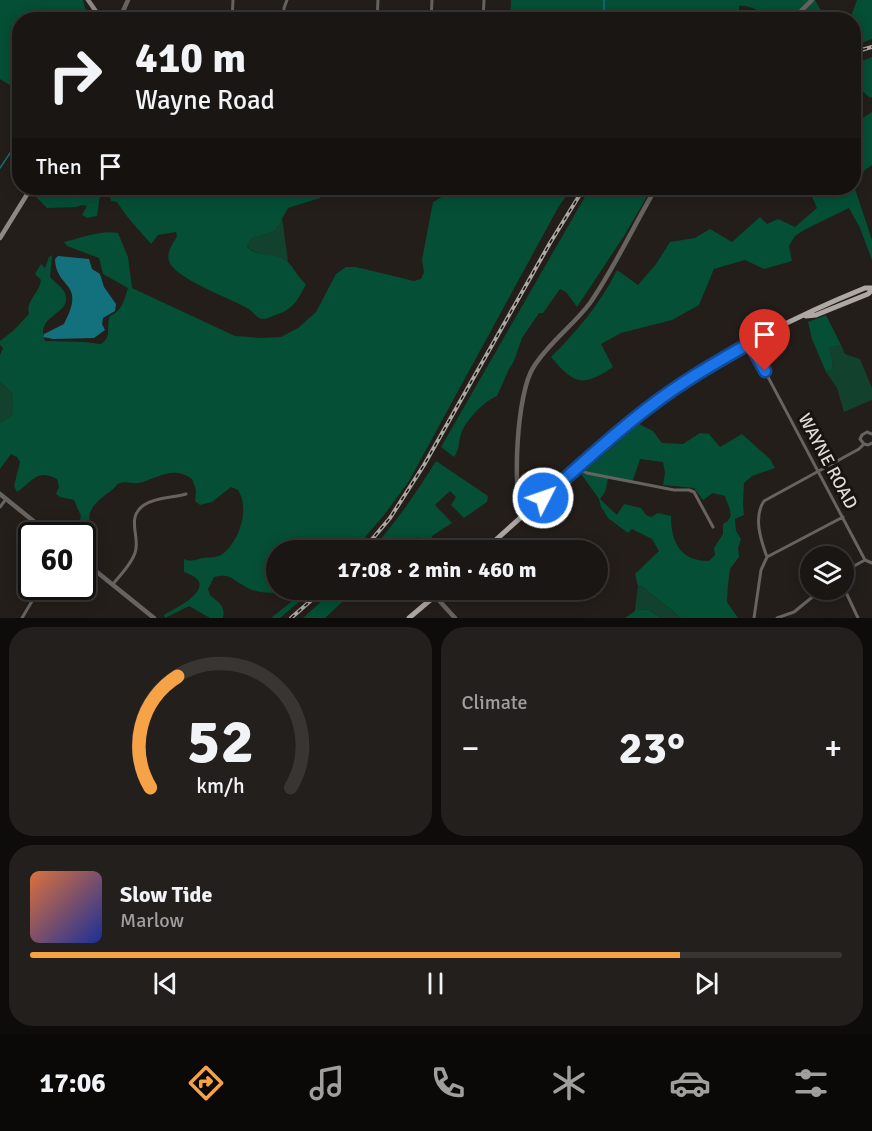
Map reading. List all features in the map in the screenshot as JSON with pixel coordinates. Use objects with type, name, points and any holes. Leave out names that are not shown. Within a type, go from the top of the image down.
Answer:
[{"type":"main road","points":[[0,238],[27,195]]},
{"type":"main road","points":[[496,540],[653,404],[703,370],[750,343],[805,316],[816,315],[868,294],[872,289]]},
{"type":"main road","points":[[409,618],[430,600]]},
{"type":"street","points":[[800,12],[812,0]]},
{"type":"street","points":[[522,516],[518,504],[517,469],[522,396],[526,382],[537,361],[579,317],[590,302],[652,195]]},
{"type":"street","name":"WAYNE ROAD","points":[[750,343],[865,560]]},
{"type":"street","points":[[872,434],[867,432],[860,439],[864,444],[872,443]]},
{"type":"street","points":[[767,557],[759,526],[761,506],[769,498],[860,449],[864,444]]},
{"type":"street","points":[[577,468],[586,473],[694,492],[713,527]]},
{"type":"street","points":[[0,494],[35,522]]},
{"type":"street","points":[[113,584],[131,562],[136,551],[134,521],[142,506],[186,494]]},
{"type":"street","points":[[0,507],[6,499]]},
{"type":"street","points":[[754,618],[761,570],[767,557],[843,517]]},
{"type":"street","points":[[854,566],[865,560],[872,563]]},
{"type":"street","points":[[96,571],[154,618]]},
{"type":"street","points":[[22,618],[32,600]]},
{"type":"street","points":[[438,600],[454,618]]},
{"type":"street","points":[[777,618],[794,612],[809,600]]},
{"type":"street","points":[[850,600],[858,618]]},
{"type":"green space","points":[[0,0],[83,0],[86,12],[12,12],[12,87],[0,79]]},
{"type":"green space","points":[[511,0],[815,0],[822,12],[760,12],[746,6],[739,6],[739,12],[510,12]]},
{"type":"green space","points":[[857,0],[872,0],[872,39],[861,43],[861,12],[853,12]]},
{"type":"green space","points":[[872,57],[872,97],[870,98],[861,90],[861,61]]},
{"type":"green space","points":[[872,112],[872,165],[861,176],[861,119]]},
{"type":"green space","points":[[37,195],[100,195],[97,216],[87,218],[82,215],[87,206],[47,208]]},
{"type":"green space","points":[[110,195],[320,195],[320,198],[288,208],[275,231],[251,239],[247,247],[256,252],[286,260],[306,284],[291,307],[270,317],[260,318],[247,308],[192,281],[173,268],[168,254],[177,236],[176,232],[158,235],[151,244],[117,202],[111,201]]},
{"type":"green space","points":[[445,195],[567,195],[409,481],[384,515],[363,540],[266,540],[266,592],[251,589],[228,577],[214,577],[208,589],[210,595],[222,607],[223,618],[210,618],[189,606],[165,618],[164,615],[187,601],[199,589],[199,583],[195,577],[184,572],[184,559],[219,556],[233,542],[243,515],[238,490],[231,487],[212,502],[200,505],[195,501],[196,490],[192,479],[178,473],[166,474],[139,483],[120,483],[95,504],[90,514],[90,522],[79,522],[81,516],[74,500],[56,494],[59,487],[57,479],[40,476],[17,492],[14,486],[20,462],[17,457],[11,454],[0,469],[0,423],[13,414],[13,394],[0,382],[0,355],[3,348],[0,341],[29,314],[29,305],[40,285],[41,280],[35,274],[41,264],[45,268],[52,255],[50,277],[64,291],[66,299],[65,305],[45,325],[43,332],[45,341],[101,344],[108,335],[110,316],[120,308],[128,288],[103,274],[99,258],[67,246],[64,242],[98,233],[118,233],[128,257],[132,288],[235,336],[261,338],[281,337],[298,328],[316,312],[336,274],[346,267],[356,267],[414,281],[421,279],[424,272],[422,260],[433,202]]},
{"type":"green space","points":[[586,195],[648,195],[577,307],[566,292],[560,289],[543,313],[539,313],[522,338],[497,396],[481,407],[463,429],[454,457],[441,447]]},
{"type":"green space","points":[[811,195],[857,195],[872,240],[872,260],[860,228],[849,208],[795,236],[789,246],[792,261],[764,269],[745,260],[714,269],[699,305],[672,320],[621,333],[601,344],[613,367],[602,374],[586,380],[573,378],[551,357],[588,316],[617,270],[638,285],[656,264],[670,242],[695,238],[710,229],[732,242],[760,217],[767,224],[778,219],[795,227],[817,208]]},
{"type":"green space","points":[[282,217],[288,261],[247,247],[251,239],[275,231]]},
{"type":"green space","points":[[826,315],[841,345],[828,348],[833,369],[826,372],[812,339],[808,322]]},
{"type":"green space","points":[[841,345],[845,354],[860,359],[872,388],[872,400],[844,412],[837,388],[826,372],[833,369],[832,358],[827,348]]},
{"type":"green space","points":[[0,382],[13,394],[13,414],[0,423]]},
{"type":"green space","points":[[639,424],[653,431],[662,443],[683,444],[700,433],[709,434],[720,447],[742,434],[770,459],[775,468],[752,476],[744,483],[744,515],[735,519],[736,531],[741,539],[738,548],[739,557],[730,569],[727,602],[738,618],[681,618],[643,587],[638,586],[635,574],[659,551],[652,539],[632,529],[628,533],[608,518],[599,499],[581,474]],"holes":[[[640,459],[663,462],[665,473],[663,485],[694,488],[703,500],[713,493],[725,496],[731,515],[723,524],[723,534],[714,548],[715,555],[709,561],[691,558],[684,554],[675,542],[671,516],[658,513],[651,517],[646,515],[641,508],[624,504],[617,515],[600,499],[605,492],[608,479],[632,483]]]},
{"type":"green space","points":[[436,461],[488,496],[487,502],[464,518],[451,505],[456,497],[450,491],[435,505],[452,523],[432,536],[431,540],[421,540],[418,537],[414,540],[380,540]]},
{"type":"green space","points":[[638,586],[643,587],[681,618],[661,618],[649,610],[635,609]]},
{"type":"green space","points":[[294,600],[301,600],[280,618],[271,618]]},
{"type":"green space","points":[[323,600],[344,600],[325,618],[303,618]]},
{"type":"green space","points":[[635,609],[649,610],[661,618],[625,618]]},
{"type":"water","points":[[58,256],[89,259],[92,269],[100,274],[104,287],[116,304],[115,311],[103,318],[102,324],[105,330],[94,338],[53,339],[43,337],[44,334],[64,324],[72,300],[72,293],[57,269],[55,259]]},
{"type":"waterway","points":[[604,0],[604,12]]},
{"type":"waterway","points":[[0,168],[12,150]]},
{"type":"railway","points":[[861,50],[872,47]]},
{"type":"railway","points":[[371,540],[390,518],[424,465],[580,195]]},
{"type":"railway","points":[[291,618],[312,600]]},
{"type":"route","points":[[543,498],[653,404],[703,370],[750,343],[765,371]]}]
